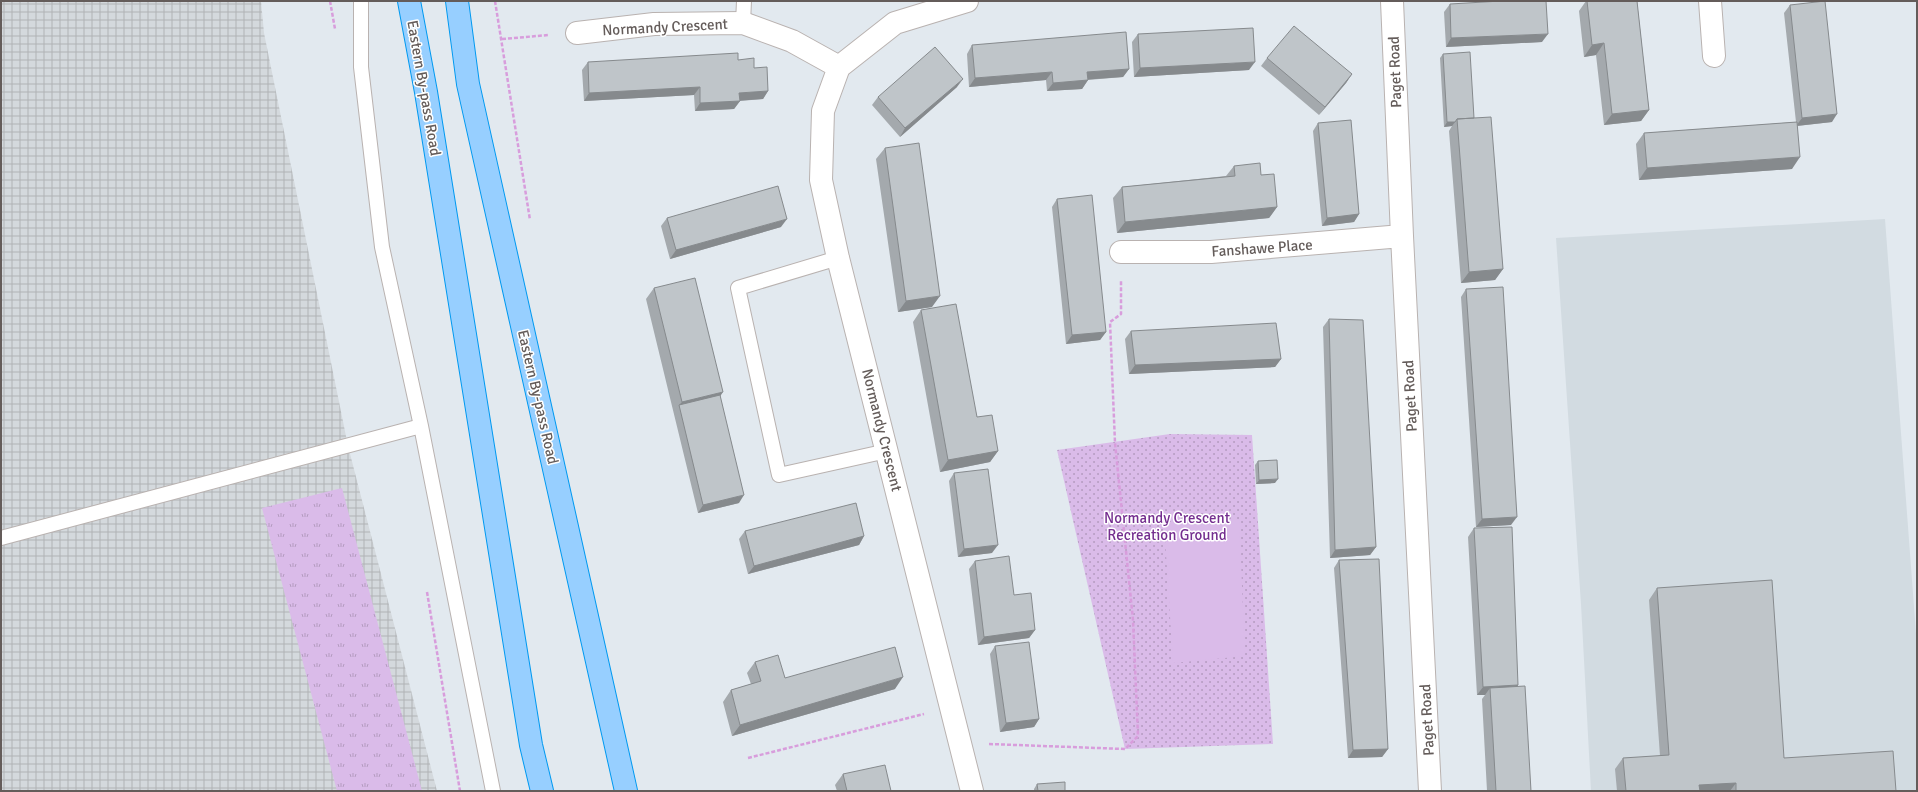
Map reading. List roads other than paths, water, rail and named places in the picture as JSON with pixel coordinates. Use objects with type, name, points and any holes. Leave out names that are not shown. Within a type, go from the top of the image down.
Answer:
[{"type":"highway","name":"Eastern By-pass Road","points":[[409,1],[426,92],[531,745],[542,791]]},
{"type":"highway","name":"Eastern By-pass Road","points":[[457,1],[468,84],[626,791]]},
{"type":"street","points":[[839,68],[895,23],[967,1]]},
{"type":"street","name":"Paget Road","points":[[1392,1],[1402,236],[1430,791]]},
{"type":"street","points":[[1710,1],[1714,56]]},
{"type":"street","name":"Normandy Crescent","points":[[577,33],[654,24],[743,23],[792,41],[839,68],[823,111],[821,180],[838,258],[972,791]]},
{"type":"street","name":"Fanshawe Place","points":[[1121,252],[1211,252],[1402,236]]},
{"type":"lane","points":[[361,1],[361,68],[382,248],[421,426],[493,791]]},
{"type":"lane","points":[[743,23],[744,1]]},
{"type":"lane","points":[[838,258],[738,288],[779,475],[887,450]]},
{"type":"lane","points":[[1,538],[421,426]]},
{"type":"park label","name":"Normandy Crescent Recreation Ground","points":[[1167,526]]}]
